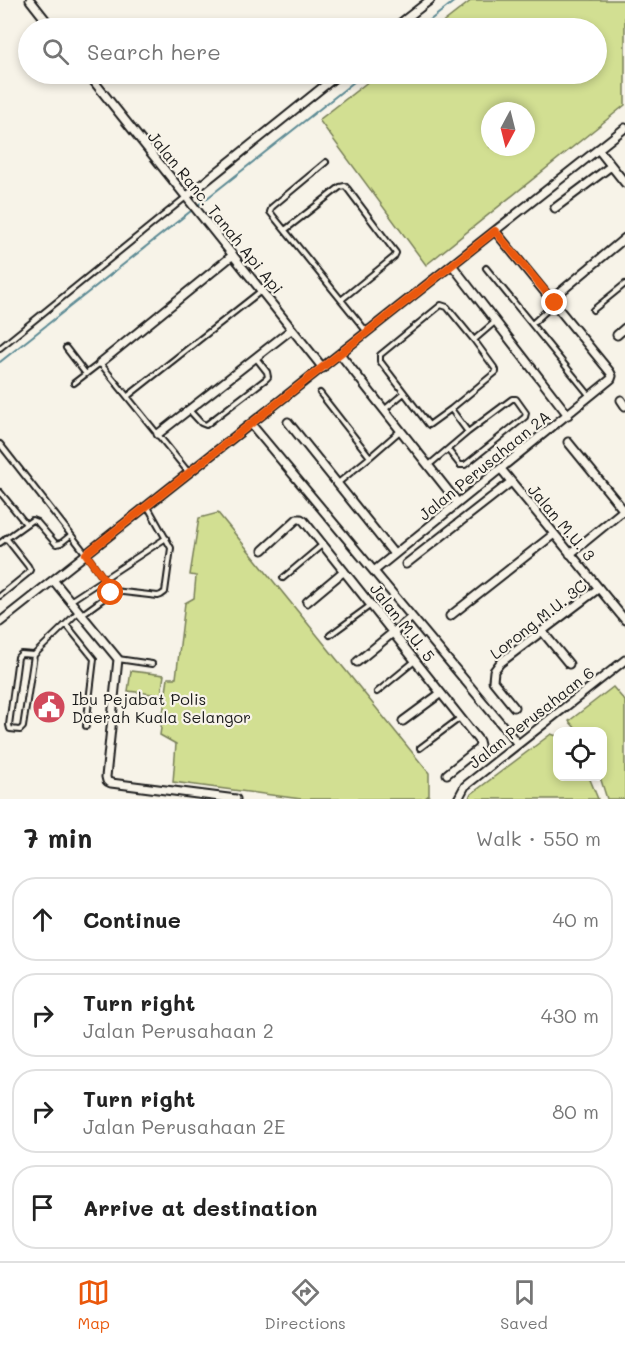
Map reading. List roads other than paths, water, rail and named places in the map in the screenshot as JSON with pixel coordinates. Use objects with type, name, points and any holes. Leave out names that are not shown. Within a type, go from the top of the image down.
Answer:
[{"type":"street","points":[[30,0],[44,18]]},
{"type":"street","points":[[407,18],[430,0]]},
{"type":"street","name":"Jalan Ranc. Tanah Api Api","points":[[96,84],[323,368]]},
{"type":"street","points":[[189,200],[327,84]]},
{"type":"street","points":[[0,622],[625,128]]},
{"type":"street","points":[[598,149],[625,183]]},
{"type":"street","points":[[555,208],[611,166]]},
{"type":"street","points":[[495,231],[553,301],[625,238]]},
{"type":"street","points":[[100,363],[233,255]]},
{"type":"street","points":[[452,265],[568,415]]},
{"type":"street","name":"Jalan Perusahaan 2A","points":[[374,571],[611,379],[610,372],[553,301]]},
{"type":"street","points":[[616,335],[625,328]]},
{"type":"street","points":[[158,434],[292,329]]},
{"type":"street","points":[[340,354],[458,503]]},
{"type":"street","points":[[288,422],[394,554]]},
{"type":"street","points":[[251,424],[518,744]]},
{"type":"street","points":[[568,442],[625,511],[570,554]]},
{"type":"street","name":"Jalan M.U. 3","points":[[501,469],[625,620]]},
{"type":"street","points":[[406,564],[511,482]]},
{"type":"street","name":"Jalan M.U. 5","points":[[263,550],[297,519],[304,521],[479,741],[478,749],[447,774]]},
{"type":"street","points":[[450,616],[554,534]]},
{"type":"street","points":[[307,602],[344,571]]},
{"type":"street","points":[[53,580],[118,659],[107,781],[236,799]]},
{"type":"street","name":"Lorong M.U. 3C","points":[[514,707],[493,681],[494,671],[500,663],[598,588]]},
{"type":"street","points":[[357,662],[412,617]]},
{"type":"street","points":[[542,631],[569,664]]},
{"type":"street","name":"Jalan Perusahaan 6","points":[[458,799],[465,786],[625,660]]},
{"type":"street","points":[[403,722],[441,693]]},
{"type":"lane","points":[[326,162],[270,209],[271,214],[367,333]]},
{"type":"lane","points":[[285,231],[340,187],[347,188],[396,253],[341,300]]},
{"type":"lane","points":[[0,348],[189,200]]},
{"type":"lane","points":[[486,268],[590,397]]},
{"type":"lane","points":[[593,310],[625,284]]},
{"type":"lane","points":[[127,396],[261,290]]},
{"type":"lane","points":[[532,324],[553,301]]},
{"type":"lane","points":[[441,306],[447,307],[474,340],[496,372],[431,424],[428,424],[380,361],[380,355],[441,306]]},
{"type":"lane","points":[[474,340],[496,321]]},
{"type":"lane","points":[[66,348],[86,374]]},
{"type":"lane","points":[[189,410],[201,423],[206,424],[266,379],[267,372],[256,358]]},
{"type":"lane","points":[[74,383],[100,363],[189,473]]},
{"type":"lane","points":[[320,393],[370,457]]},
{"type":"lane","points":[[384,410],[404,393]]},
{"type":"lane","points":[[429,466],[468,432],[512,399],[516,399],[526,413],[525,417],[465,465],[460,465],[448,450]]},
{"type":"lane","points":[[451,409],[468,432]]},
{"type":"lane","points":[[338,484],[401,430]]},
{"type":"lane","points":[[0,444],[72,535],[113,592]]},
{"type":"lane","points":[[0,492],[26,524]]},
{"type":"lane","points":[[34,655],[21,654],[18,657],[9,724],[13,730],[20,730],[23,727],[34,655],[66,624],[113,592],[158,596],[166,589],[171,550],[147,506]]},
{"type":"lane","points":[[0,543],[30,521],[35,520],[56,544],[72,535]]},
{"type":"lane","points":[[0,596],[30,570],[6,538]]},
{"type":"lane","points":[[70,601],[166,538]]},
{"type":"lane","points":[[283,578],[322,544]]},
{"type":"lane","points":[[330,635],[372,605]]},
{"type":"lane","points":[[66,624],[94,659],[86,726]]},
{"type":"lane","points":[[118,659],[152,664]]},
{"type":"lane","points":[[377,692],[416,660]]},
{"type":"lane","points":[[420,748],[460,718]]},
{"type":"waterway","points":[[433,18],[456,0]]},
{"type":"waterway","points":[[0,362],[351,84]]},
{"type":"place","name":"Ibu Pejabat Polis Daerah Kuala Selangor","points":[[49,707]]}]
